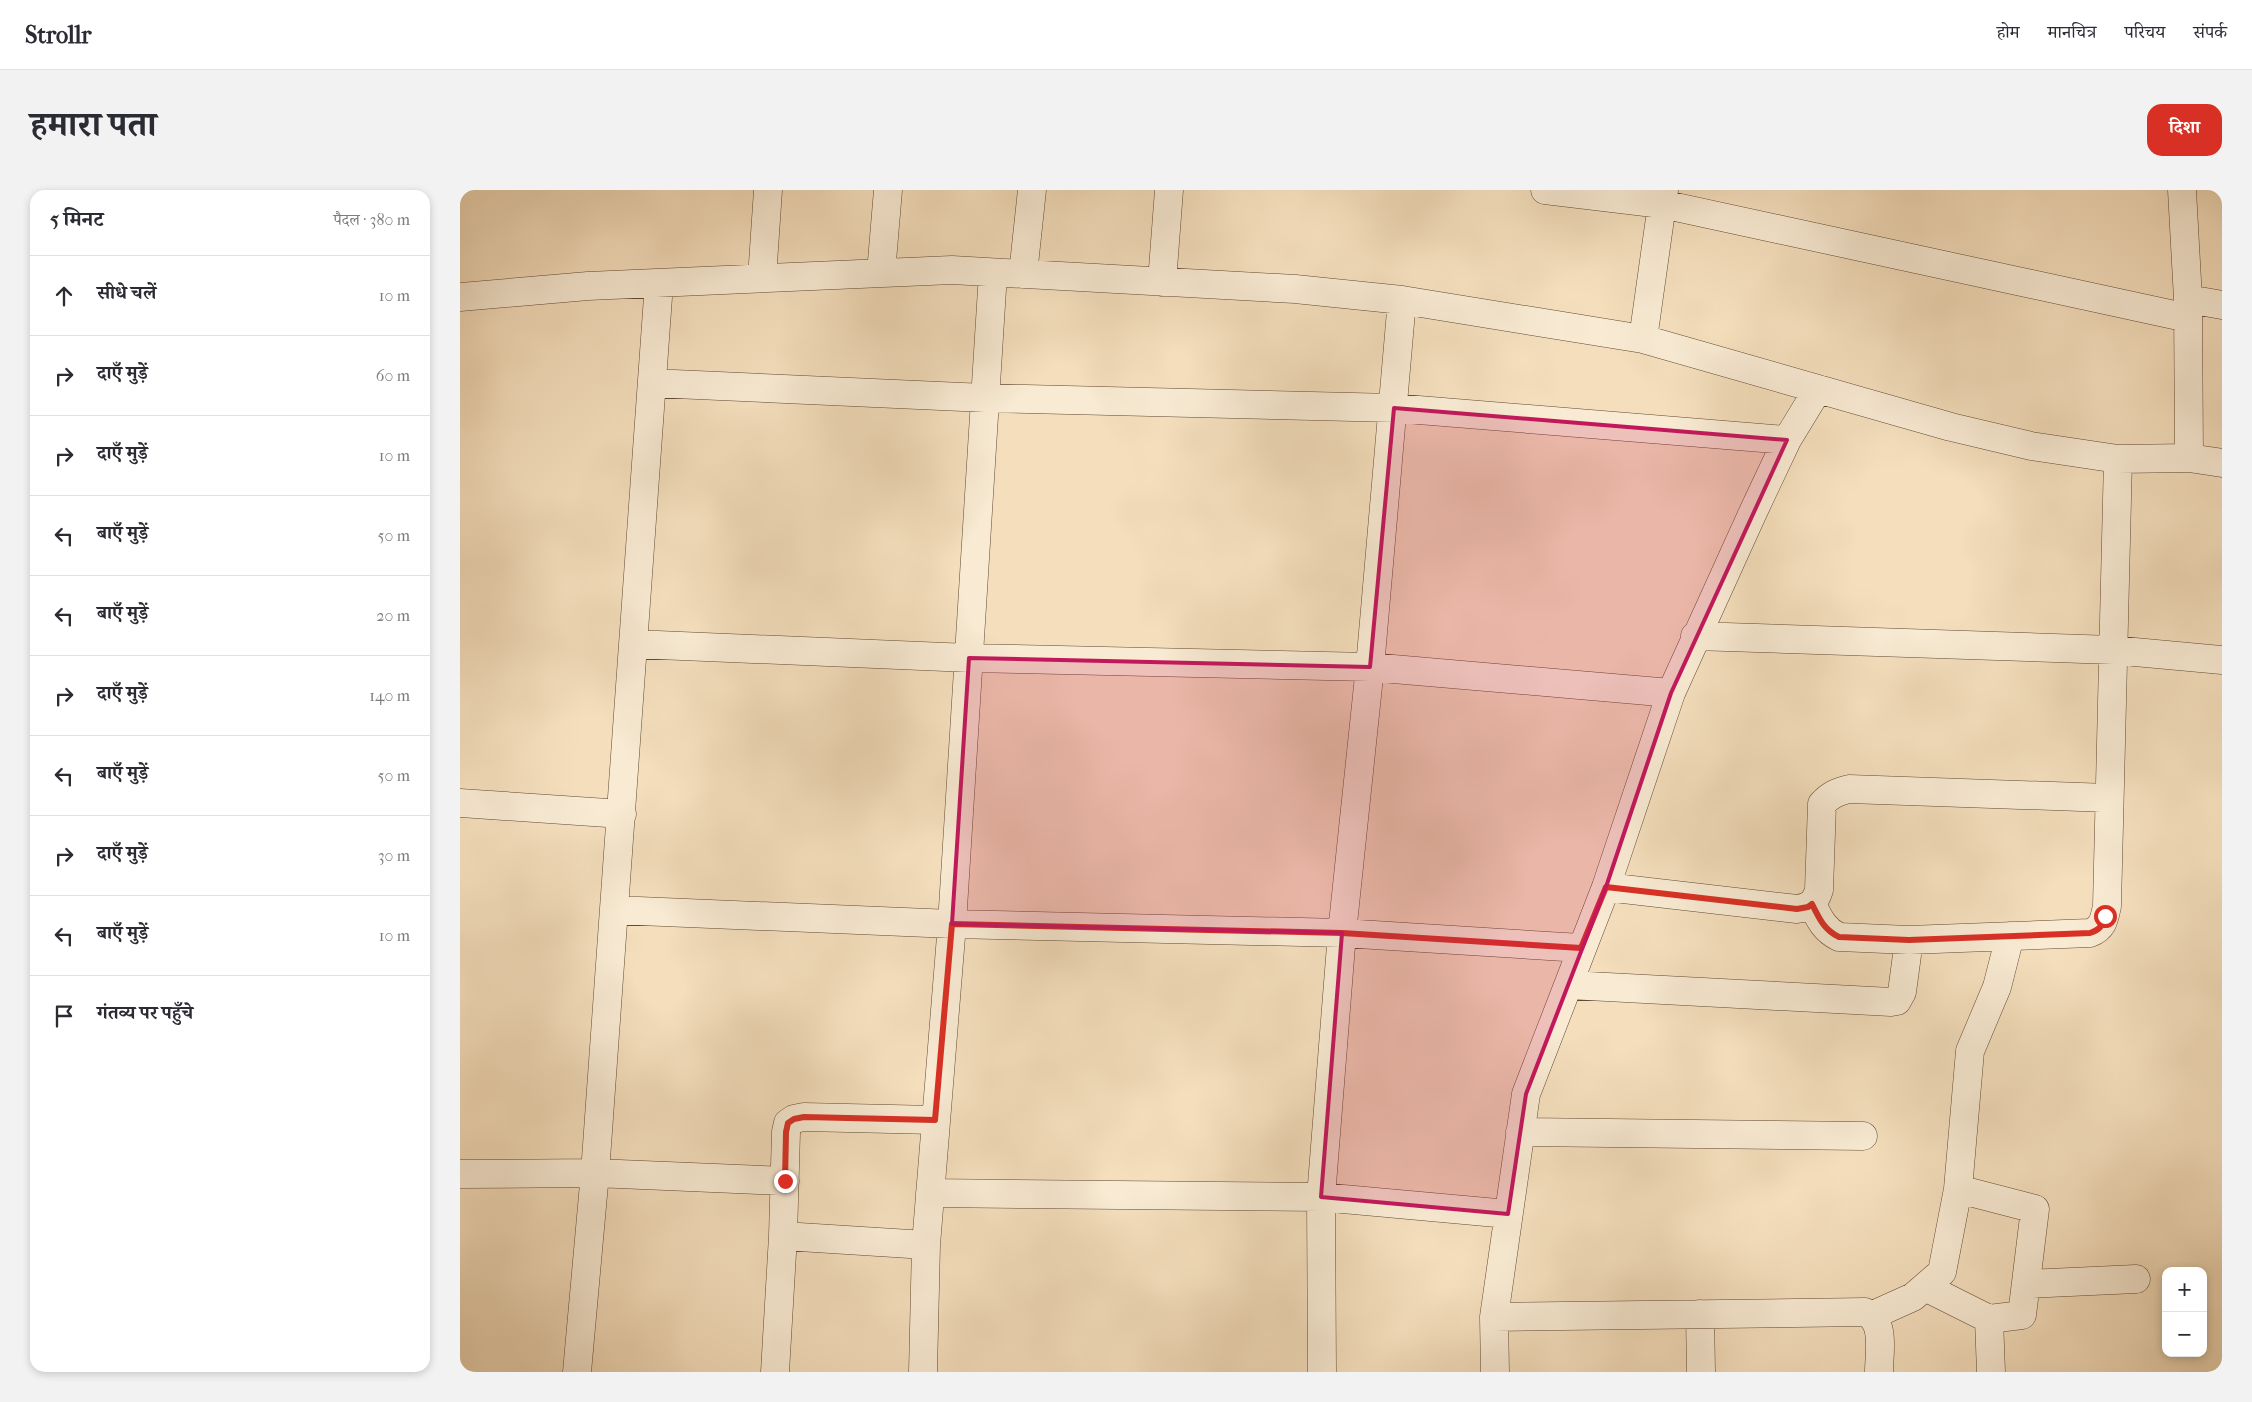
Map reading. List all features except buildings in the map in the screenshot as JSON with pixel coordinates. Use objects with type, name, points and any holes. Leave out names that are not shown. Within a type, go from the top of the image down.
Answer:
[{"type":"street","points":[[762,278],[768,190]]},
{"type":"street","points":[[880,273],[888,190]]},
{"type":"street","points":[[1023,274],[1032,190]]},
{"type":"street","points":[[1162,282],[1170,190]]},
{"type":"street","points":[[1545,190],[1663,197],[2188,309],[2222,305]]},
{"type":"street","points":[[2182,190],[2188,309],[2189,458]]},
{"type":"street","points":[[1643,340],[1663,197]]},
{"type":"street","points":[[460,297],[588,286],[952,270],[1295,289],[1402,300],[1643,340],[1951,427],[2030,446],[2118,459],[2189,458],[2222,464]]},
{"type":"street","points":[[923,1372],[926,1244],[952,924],[993,273]]},
{"type":"street","points":[[577,1372],[595,1173],[615,910],[659,283]]},
{"type":"street","points":[[1322,1372],[1321,1197],[1342,933],[1370,667],[1402,300]]},
{"type":"street","points":[[652,383],[985,398],[1394,408],[1787,440]]},
{"type":"street","points":[[1495,1372],[1494,1317],[1526,1094],[1606,887],[1671,693],[1695,636],[1787,440],[1818,388]]},
{"type":"street","points":[[1812,904],[1823,925],[1829,932],[1839,937],[1909,940],[2090,933],[2098,930],[2103,924],[2106,906],[2118,459]]},
{"type":"street","points":[[1695,636],[2113,650],[2222,660]]},
{"type":"street","points":[[634,644],[969,658],[1370,667],[1671,693]]},
{"type":"street","points":[[1606,887],[1797,909],[1808,907],[1816,900],[1819,890],[1822,804],[1829,796],[1839,791],[1849,789],[2109,798]]},
{"type":"street","points":[[460,803],[622,814]]},
{"type":"street","points":[[615,910],[952,924],[1342,933],[1581,948]]},
{"type":"street","points":[[1494,1317],[1856,1312],[1873,1316],[1913,1297],[1942,1272],[1958,1189],[1970,1051],[1997,987],[2010,936]]},
{"type":"street","points":[[1569,984],[1890,1002],[1897,1001],[1902,992],[1909,940]]},
{"type":"street","points":[[775,1372],[783,1236],[786,1132],[788,1123],[794,1119],[804,1117],[935,1120]]},
{"type":"street","points":[[1520,1132],[1863,1136]]},
{"type":"street","points":[[460,1174],[595,1173],[785,1181]]},
{"type":"street","points":[[1925,1287],[1989,1319],[2022,1316],[2035,1210],[1958,1189]]},
{"type":"street","points":[[930,1193],[1321,1197],[1508,1214]]},
{"type":"street","points":[[783,1236],[926,1244]]},
{"type":"street","points":[[2026,1284],[2136,1279]]},
{"type":"street","points":[[1700,1314],[1700,1372]]},
{"type":"street","points":[[1873,1316],[1878,1326],[1879,1372]]},
{"type":"street","points":[[1989,1319],[1991,1372]]},
{"type":"highlighted area","points":[[1394,408],[1787,440],[1671,693],[1606,887],[1526,1094],[1508,1214],[1321,1197],[1342,933],[952,924],[969,658],[1370,667]]},
{"type":"route","points":[[785,1181],[786,1132],[788,1123],[794,1119],[804,1117],[935,1120],[952,924],[1342,933],[1581,948],[1606,887],[1797,909],[1808,907],[1812,904],[1823,925],[1829,932],[1839,937],[1909,940],[2090,933],[2098,930],[2103,924],[2105,916]]}]
